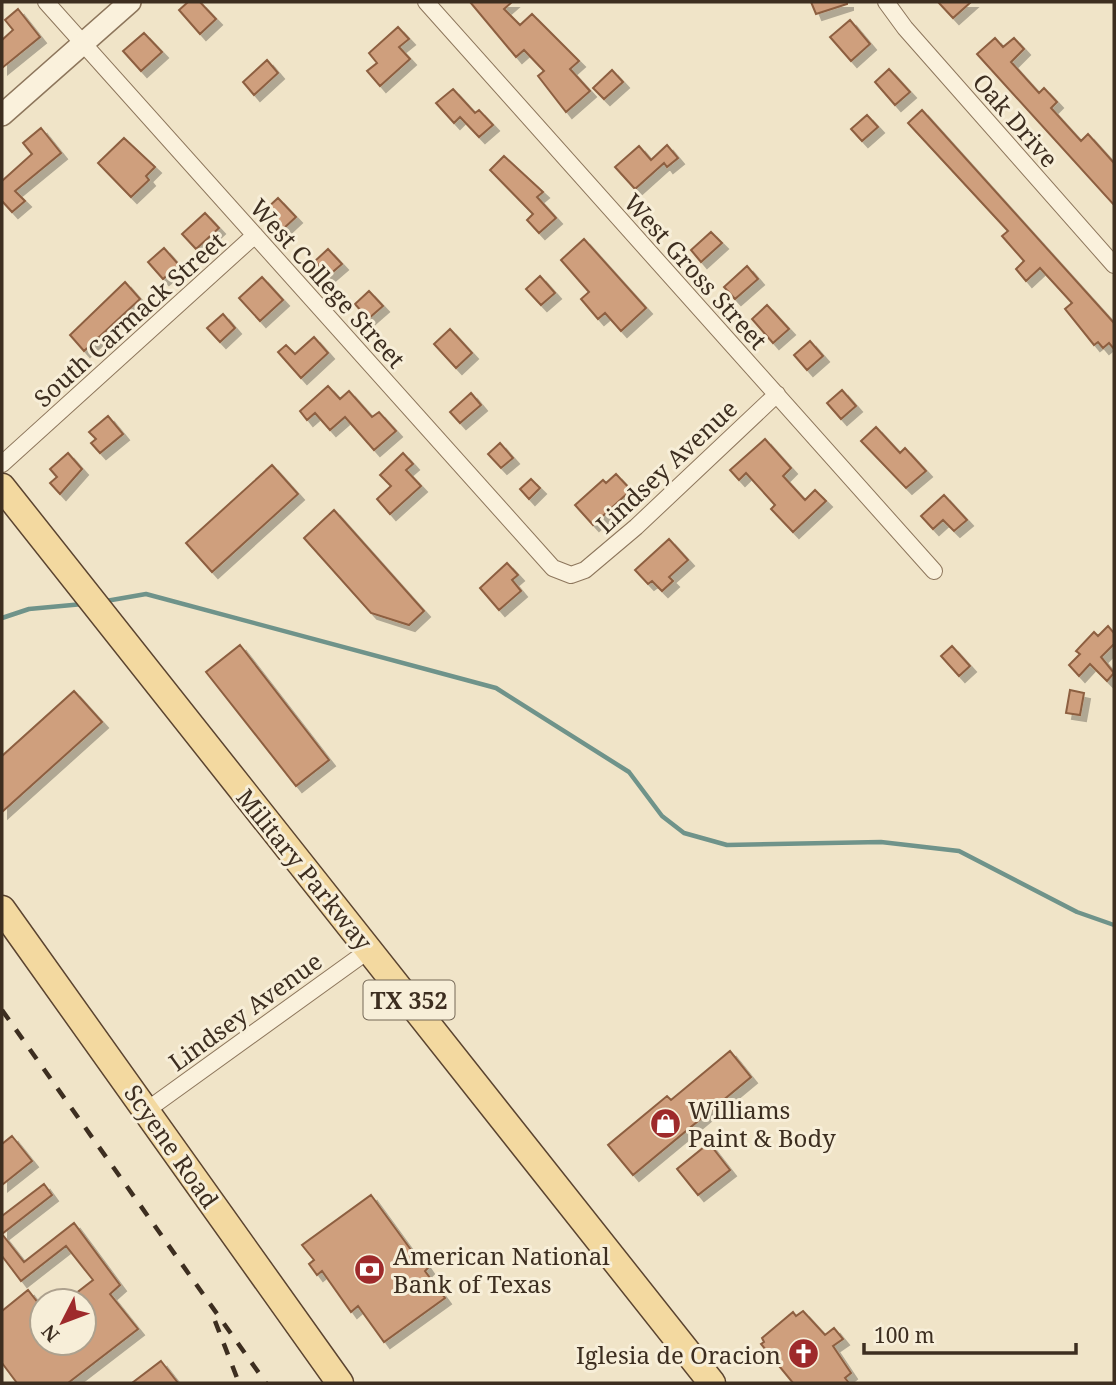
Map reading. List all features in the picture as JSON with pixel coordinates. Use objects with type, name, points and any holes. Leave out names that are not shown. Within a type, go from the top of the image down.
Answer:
[{"type":"main road","name":"Military Parkway","points":[[2,487],[712,1383]]},
{"type":"main road","name":"Scyene Road","points":[[2,909],[340,1383]]},
{"type":"street","name":"West College Street","points":[[46,2],[553,568],[571,575],[586,570]]},
{"type":"street","points":[[2,115],[130,2]]},
{"type":"street","name":"West Gross Street","points":[[426,2],[934,571]]},
{"type":"street","name":"Oak Drive","points":[[886,2],[905,28],[1114,265]]},
{"type":"street","name":"South Carmack Street","points":[[2,464],[255,235]]},
{"type":"street","name":"Lindsey Avenue","points":[[586,570],[636,527],[777,394]]},
{"type":"street","name":"Lindsey Avenue","points":[[147,1110],[369,950]]},
{"type":"building","points":[[188,2],[200,2],[216,19],[200,34],[179,10]]},
{"type":"building","points":[[470,2],[512,2],[504,9],[520,25],[532,14],[579,61],[570,69],[590,91],[566,112],[538,76],[544,71],[524,50],[516,57]]},
{"type":"building","points":[[811,2],[847,2],[847,4],[816,14]]},
{"type":"building","points":[[938,2],[971,2],[953,18]]},
{"type":"building","points":[[18,9],[40,37],[2,68],[2,40],[13,30],[5,20]]},
{"type":"building","points":[[850,20],[870,44],[851,61],[830,37]]},
{"type":"building","points":[[398,27],[409,39],[399,47],[410,59],[380,86],[367,71],[377,63],[369,53]]},
{"type":"building","points":[[144,33],[162,52],[141,71],[123,51]]},
{"type":"building","points":[[995,38],[1003,47],[1014,38],[1024,49],[1011,62],[1039,93],[1044,88],[1057,102],[1051,108],[1081,141],[1088,134],[1114,163],[1114,205],[977,54]]},
{"type":"building","points":[[267,60],[278,73],[254,95],[243,82]]},
{"type":"building","points":[[889,69],[910,92],[895,105],[875,82]]},
{"type":"building","points":[[612,70],[623,82],[604,99],[593,88]]},
{"type":"building","points":[[453,89],[475,113],[479,110],[493,125],[479,137],[460,117],[454,123],[436,103]]},
{"type":"building","points":[[922,110],[1114,323],[1114,349],[1109,343],[1103,348],[1098,342],[1094,345],[1065,309],[1072,303],[1040,268],[1026,281],[1016,269],[1024,261],[1002,236],[1008,231],[908,123]]},
{"type":"building","points":[[867,115],[878,127],[862,141],[851,129]]},
{"type":"building","points":[[41,128],[61,153],[15,191],[25,201],[12,212],[2,201],[2,181],[32,154],[23,143]]},
{"type":"building","points":[[124,138],[155,167],[146,176],[149,180],[131,197],[98,163]]},
{"type":"building","points":[[667,145],[678,158],[667,167],[664,163],[635,189],[615,167],[639,146],[651,160]]},
{"type":"building","points":[[504,156],[543,192],[537,197],[556,218],[539,233],[527,220],[533,214],[490,170]]},
{"type":"building","points":[[278,198],[296,217],[283,229],[265,210]]},
{"type":"building","points":[[205,213],[219,228],[196,249],[182,234]]},
{"type":"building","points":[[711,232],[722,243],[701,262],[691,250]]},
{"type":"building","points":[[584,239],[646,308],[621,331],[605,313],[598,319],[581,299],[589,292],[561,260]]},
{"type":"building","points":[[164,248],[179,265],[163,279],[148,262]]},
{"type":"building","points":[[328,249],[342,264],[328,276],[315,261]]},
{"type":"building","points":[[747,266],[758,279],[735,299],[724,287]]},
{"type":"building","points":[[540,276],[555,293],[541,305],[526,289]]},
{"type":"building","points":[[262,277],[283,300],[260,321],[239,298]]},
{"type":"building","points":[[125,282],[140,299],[84,351],[70,335]]},
{"type":"building","points":[[369,291],[383,306],[368,319],[355,304]]},
{"type":"building","points":[[767,305],[789,329],[773,343],[752,319]]},
{"type":"building","points":[[223,314],[235,328],[220,342],[207,328]]},
{"type":"building","points":[[450,329],[472,353],[456,368],[434,344]]},
{"type":"building","points":[[314,337],[328,353],[301,378],[278,352],[286,345],[295,354]]},
{"type":"building","points":[[810,341],[823,356],[807,370],[794,355]]},
{"type":"building","points":[[328,386],[340,399],[349,391],[372,417],[379,412],[396,431],[374,450],[345,417],[330,430],[315,413],[307,420],[300,411]]},
{"type":"building","points":[[842,390],[856,406],[841,419],[827,403]]},
{"type":"building","points":[[471,393],[481,405],[460,423],[450,412]]},
{"type":"building","points":[[108,416],[123,434],[100,453],[91,443],[96,439],[89,432]]},
{"type":"building","points":[[876,427],[900,453],[905,448],[926,471],[906,488],[861,441]]},
{"type":"building","points":[[765,439],[791,468],[783,476],[805,500],[815,490],[826,501],[793,532],[771,509],[775,505],[746,473],[739,480],[730,470]]},
{"type":"building","points":[[500,443],[513,458],[501,468],[488,454]]},
{"type":"building","points":[[68,453],[82,469],[60,494],[50,483],[57,477],[50,469]]},
{"type":"building","points":[[403,453],[413,464],[406,470],[421,486],[390,514],[377,499],[391,486],[380,475]]},
{"type":"building","points":[[272,465],[298,494],[212,572],[186,543]]},
{"type":"building","points":[[616,474],[631,490],[593,525],[575,505],[603,480],[606,483]]},
{"type":"building","points":[[531,479],[540,488],[529,499],[520,489]]},
{"type":"building","points":[[944,495],[967,520],[954,531],[943,520],[933,529],[921,516]]},
{"type":"building","points":[[334,510],[424,611],[409,625],[371,613],[304,538]]},
{"type":"building","points":[[669,539],[688,560],[669,577],[673,581],[662,591],[652,581],[648,584],[635,570]]},
{"type":"building","points":[[507,563],[518,575],[512,580],[521,591],[499,610],[480,588]]},
{"type":"building","points":[[1108,626],[1114,633],[1114,644],[1101,657],[1114,673],[1107,681],[1090,664],[1079,676],[1069,665],[1080,654],[1076,651],[1094,632],[1098,636]]},
{"type":"building","points":[[240,645],[329,760],[296,786],[206,672]]},
{"type":"building","points":[[952,646],[970,666],[959,676],[941,656]]},
{"type":"building","points":[[1070,690],[1084,693],[1080,715],[1066,713]]},
{"type":"building","points":[[74,691],[102,722],[2,812],[2,756]]},
{"type":"building","name":"Williams Paint & Body","points":[[730,1051],[751,1077],[633,1175],[608,1145],[667,1096],[671,1100]]},
{"type":"building","points":[[12,1136],[32,1161],[2,1185],[2,1144]]},
{"type":"building","points":[[709,1143],[730,1170],[698,1195],[677,1169]]},
{"type":"building","points":[[44,1184],[52,1195],[2,1234],[2,1216]]},
{"type":"building","name":"American National Bank of Texas","points":[[371,1195],[414,1254],[417,1252],[428,1268],[425,1271],[445,1298],[384,1342],[358,1306],[351,1312],[322,1271],[317,1275],[309,1264],[314,1260],[302,1245]]},
{"type":"building","points":[[74,1223],[120,1285],[110,1294],[138,1329],[68,1383],[17,1383],[2,1363],[2,1311],[28,1290],[28,1357],[98,1357],[98,1287],[84,1287],[93,1280],[66,1246],[21,1281],[2,1256],[2,1234],[24,1262]]},
{"type":"building","name":"Iglesia de Oracion","points":[[803,1311],[825,1335],[834,1328],[843,1339],[833,1346],[851,1373],[845,1378],[849,1383],[793,1383],[761,1344],[764,1342],[762,1338],[793,1312],[796,1316]]},
{"type":"building","points":[[161,1361],[178,1383],[132,1383]]},
{"type":"waterway","points":[[106,601],[146,594],[496,688],[629,772],[662,816],[684,833],[727,845],[881,842],[959,851],[1077,912],[1114,925]]},
{"type":"waterway","points":[[2,618],[29,609],[83,604]]},
{"type":"railway","points":[[2,1010],[266,1383]]},
{"type":"railway","points":[[215,1321],[239,1383]]},
{"type":"place","name":"Williams Paint & Body","points":[[665,1123]]},
{"type":"place","name":"American National Bank of Texas","points":[[370,1269]]},
{"type":"place","name":"Iglesia de Oracion","points":[[804,1354]]}]
